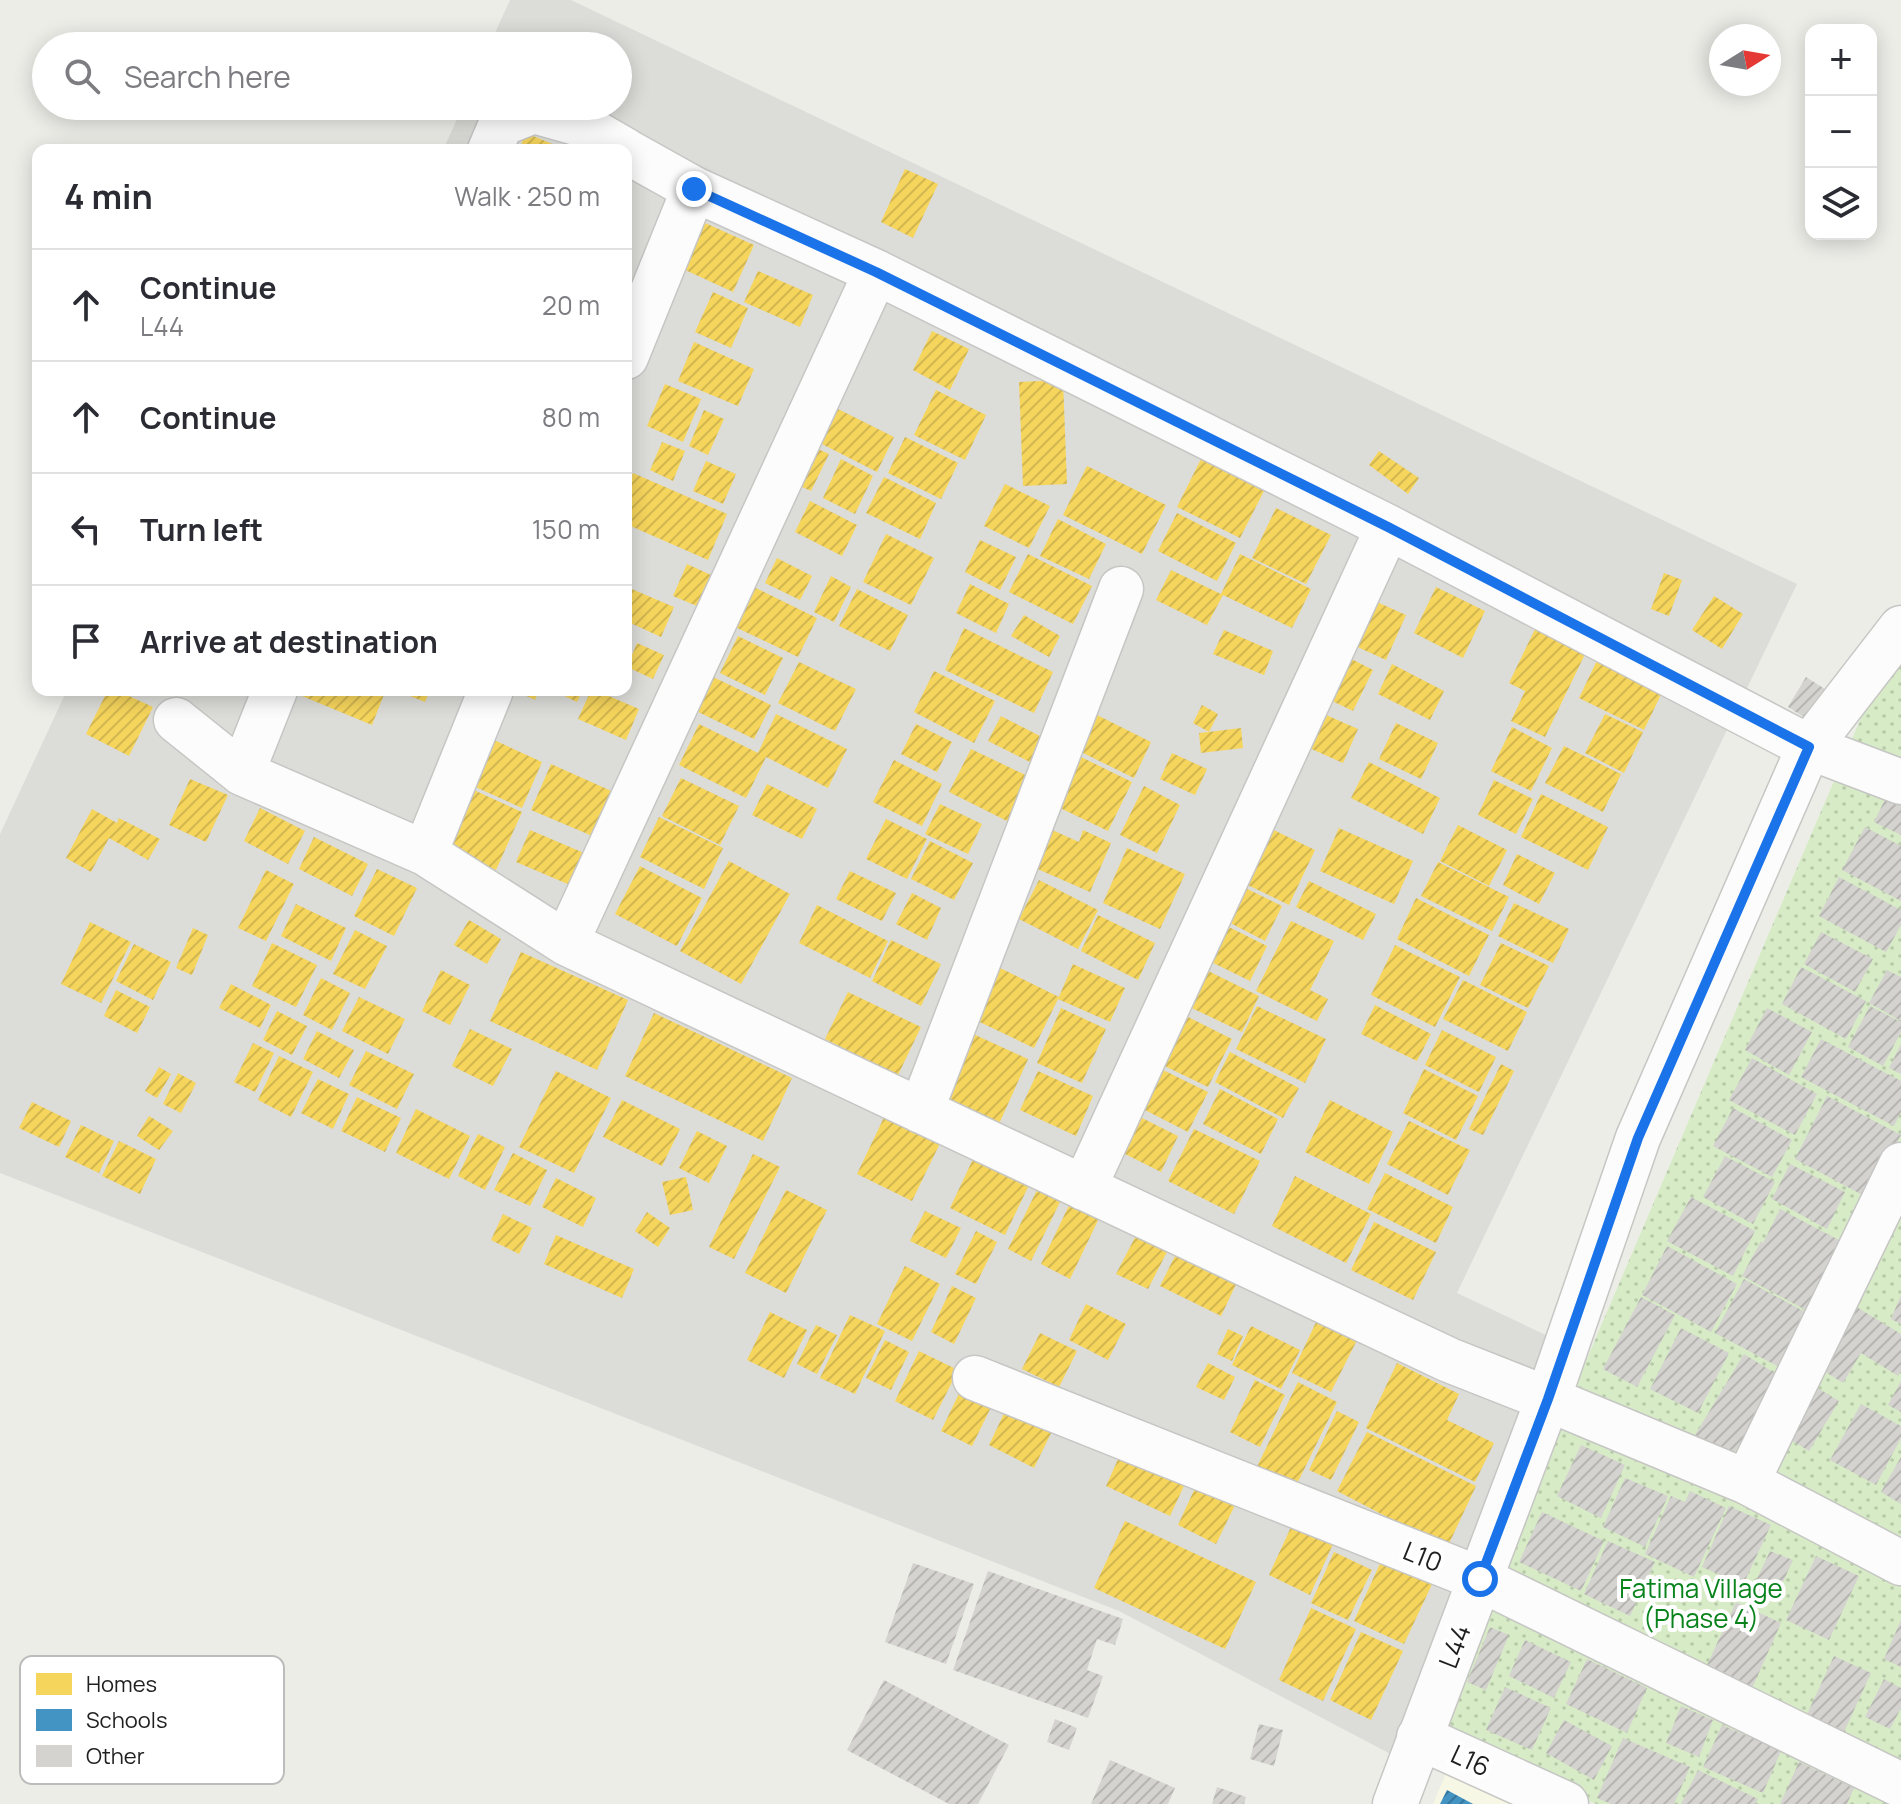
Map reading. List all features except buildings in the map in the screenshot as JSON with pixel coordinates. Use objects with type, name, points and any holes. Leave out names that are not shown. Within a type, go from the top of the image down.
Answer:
[{"type":"street","points":[[493,144],[501,124],[511,120]]},
{"type":"street","points":[[566,120],[580,124],[615,144]]},
{"type":"street","points":[[632,154],[694,189],[876,272],[1388,527],[1809,747],[1901,782]]},
{"type":"street","points":[[632,342],[694,189]]},
{"type":"street","points":[[566,943],[876,272]]},
{"type":"street","points":[[1084,1188],[1388,527]]},
{"type":"street","points":[[921,1111],[1121,589]]},
{"type":"street","name":"L44","points":[[1395,1804],[1548,1399],[1638,1138],[1809,747],[1901,628]]},
{"type":"street","points":[[242,773],[273,696]]},
{"type":"street","points":[[425,853],[489,696]]},
{"type":"street","points":[[176,720],[242,773],[425,853],[566,943],[1449,1360],[1747,1482],[1901,1563]]},
{"type":"street","points":[[1747,1482],[1901,1165]]},
{"type":"street","name":"L10","points":[[975,1378],[1480,1579],[1901,1785]]},
{"type":"street","name":"L16","points":[[1419,1737],[1566,1804]]},
{"type":"shaded area","points":[[510,0],[571,0],[1797,584],[1457,1293],[1548,1336],[1398,1758],[1119,1611],[0,1173],[0,834],[64,696],[632,696],[632,144],[446,144],[457,120],[632,120],[632,32],[495,32]]},
{"type":"shaded area","points":[[1456,1750],[1568,1804],[1433,1804]]},
{"type":"green space","name":"Fatima Village (Phase 4)","points":[[1899,629],[1901,1804],[1596,1804],[1429,1728]]},
{"type":"route","points":[[694,189],[876,272],[1388,527],[1809,747],[1638,1138],[1548,1399],[1480,1579]]}]
